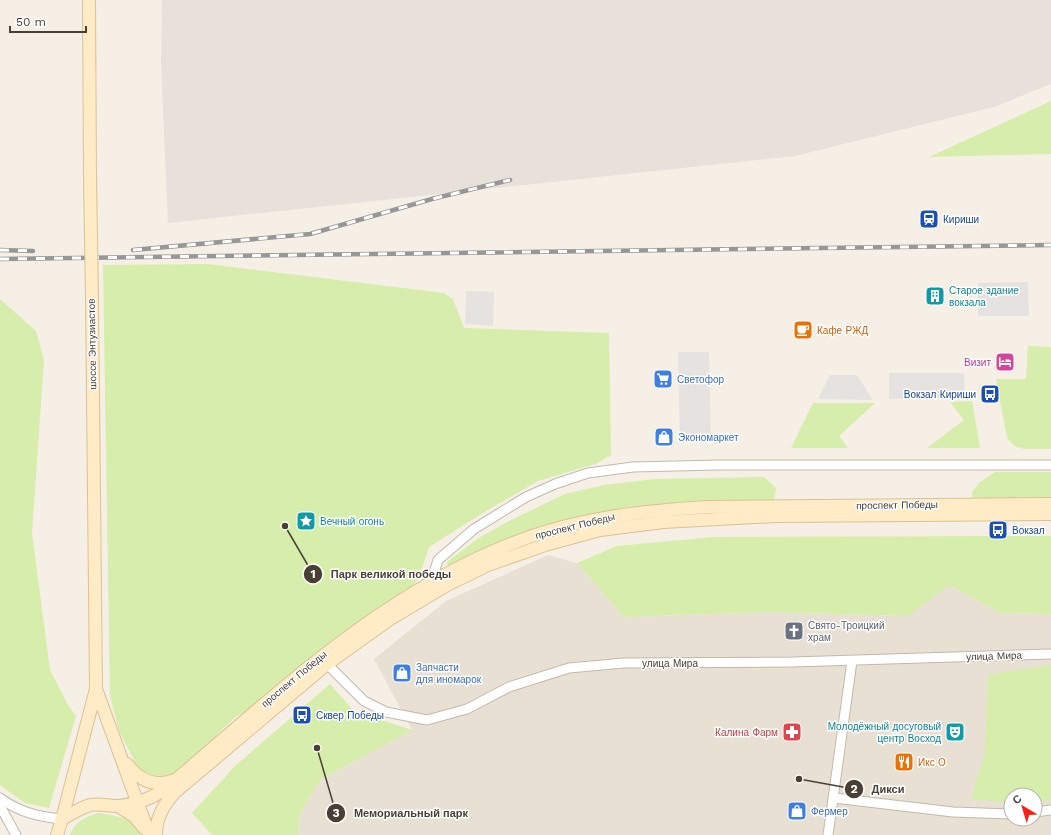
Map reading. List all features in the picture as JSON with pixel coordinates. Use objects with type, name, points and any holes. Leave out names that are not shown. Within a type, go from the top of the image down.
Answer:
[{"type":"main road","name":"шоссе Энтузиастов","points":[[88,0],[96,689]]},
{"type":"main road","name":"проспект Победы","points":[[180,783],[324,661],[365,624],[435,580],[489,553],[532,536],[580,523],[648,511],[708,507],[1051,504]]},
{"type":"main road","name":"проспект Победы","points":[[324,661],[447,585],[488,565],[553,543],[600,530],[663,522],[775,516],[1051,514]]},
{"type":"main road","points":[[96,689],[137,802],[152,835]]},
{"type":"main road","points":[[57,835],[96,689]]},
{"type":"main road","points":[[121,757],[135,774],[144,781],[156,784],[180,783]]},
{"type":"main road","points":[[62,819],[77,810],[90,805],[118,806],[150,799],[180,783]]},
{"type":"main road","points":[[152,835],[160,812],[180,783]]},
{"type":"main road","points":[[118,806],[134,816],[152,835]]},
{"type":"street","points":[[435,580],[433,576],[438,560],[474,529],[526,497],[555,484],[588,473],[633,467],[718,465],[1051,465]]},
{"type":"street","name":"улица Мира","points":[[324,661],[364,702],[386,712],[427,720],[467,709],[509,687],[569,668],[624,663],[852,661],[1051,654]]},
{"type":"street","points":[[828,835],[852,661]]},
{"type":"street","points":[[0,798],[26,813],[62,819]]},
{"type":"street","points":[[834,798],[952,812],[1003,814]]},
{"type":"street","points":[[0,806],[16,835]]},
{"type":"shaded area","points":[[162,0],[1051,0],[1051,84],[994,107],[795,156],[168,223],[161,64]]},
{"type":"shaded area","points":[[1028,282],[1029,316],[978,316],[978,283]]},
{"type":"shaded area","points":[[466,291],[494,292],[493,326],[465,324]]},
{"type":"shaded area","points":[[678,352],[709,352],[711,439],[680,439]]},
{"type":"shaded area","points":[[889,373],[964,373],[965,398],[889,399]]},
{"type":"shaded area","points":[[830,375],[857,375],[873,400],[818,399]]},
{"type":"shaded area","points":[[548,555],[577,563],[624,617],[769,612],[907,616],[949,585],[1001,613],[1051,614],[1051,835],[298,835],[299,816],[320,780],[412,730],[374,659],[446,601]]},
{"type":"green space","points":[[1051,101],[1051,154],[929,157]]},
{"type":"green space","points":[[208,264],[444,293],[453,299],[464,328],[609,333],[611,455],[595,464],[538,481],[486,511],[429,547],[419,578],[411,588],[251,710],[238,715],[218,733],[211,746],[175,775],[155,776],[145,773],[136,764],[119,731],[110,696],[103,265]]},
{"type":"green space","points":[[0,299],[36,331],[44,360],[32,533],[50,670],[68,705],[76,716],[49,808],[25,803],[0,785]]},
{"type":"green space","points":[[1028,346],[1051,347],[1051,449],[1025,449],[1016,447],[1007,438],[996,379],[1026,379]]},
{"type":"green space","points":[[972,401],[980,448],[927,448],[964,420],[950,402]]},
{"type":"green space","points":[[813,403],[875,403],[839,436],[848,448],[791,448]]},
{"type":"green space","points":[[995,472],[1051,472],[1051,501],[972,501],[972,492],[980,482]]},
{"type":"green space","points":[[764,477],[776,488],[773,504],[716,502],[511,541],[448,567],[447,562],[477,539],[509,521],[565,494],[604,485],[655,479]]},
{"type":"green space","points":[[1051,536],[1051,614],[1001,613],[949,585],[908,616],[769,612],[624,617],[577,563],[617,546],[712,537]]},
{"type":"green space","points":[[1051,665],[1051,800],[1043,802],[1043,787],[1003,787],[1003,802],[971,799],[985,753],[988,675]]},
{"type":"green space","points":[[330,684],[354,711],[412,730],[320,780],[299,816],[298,835],[212,835],[192,813],[235,766]]},
{"type":"green space","points":[[99,813],[124,818],[134,824],[141,835],[70,835],[78,823]]},
{"type":"railway","points":[[133,250],[310,234],[432,199],[510,180]]},
{"type":"railway","points":[[0,259],[1051,245]]},
{"type":"railway","points":[[0,250],[33,251]]},
{"type":"place","name":"Кириши","points":[[929,219]]},
{"type":"place","name":"Старое здание вокзала","points":[[935,296]]},
{"type":"place","name":"Кафе РЖД","points":[[803,330]]},
{"type":"place","name":"Визит","points":[[1005,362]]},
{"type":"place","name":"Светофор","points":[[663,379]]},
{"type":"place","name":"Вокзал Кириши","points":[[990,394]]},
{"type":"place","name":"Экономаркет","points":[[664,437]]},
{"type":"place","name":"Вечный огонь","points":[[306,521]]},
{"type":"place","name":"Парк великой победы","points":[[285,526]]},
{"type":"place","name":"Вокзал","points":[[998,530]]},
{"type":"place","name":"Свято-Троицкий храм","points":[[794,631]]},
{"type":"place","name":"Запчасти для иномарок","points":[[402,673]]},
{"type":"place","name":"Сквер Победы","points":[[302,715]]},
{"type":"place","name":"Калина Фарм","points":[[792,732]]},
{"type":"place","name":"Молодёжный досуговый центр Восход","points":[[955,732]]},
{"type":"place","name":"Мемориальный парк","points":[[317,748]]},
{"type":"place","name":"Икс О","points":[[904,762]]},
{"type":"place","name":"Дикси","points":[[799,779]]},
{"type":"place","name":"Фермер","points":[[797,811]]}]
